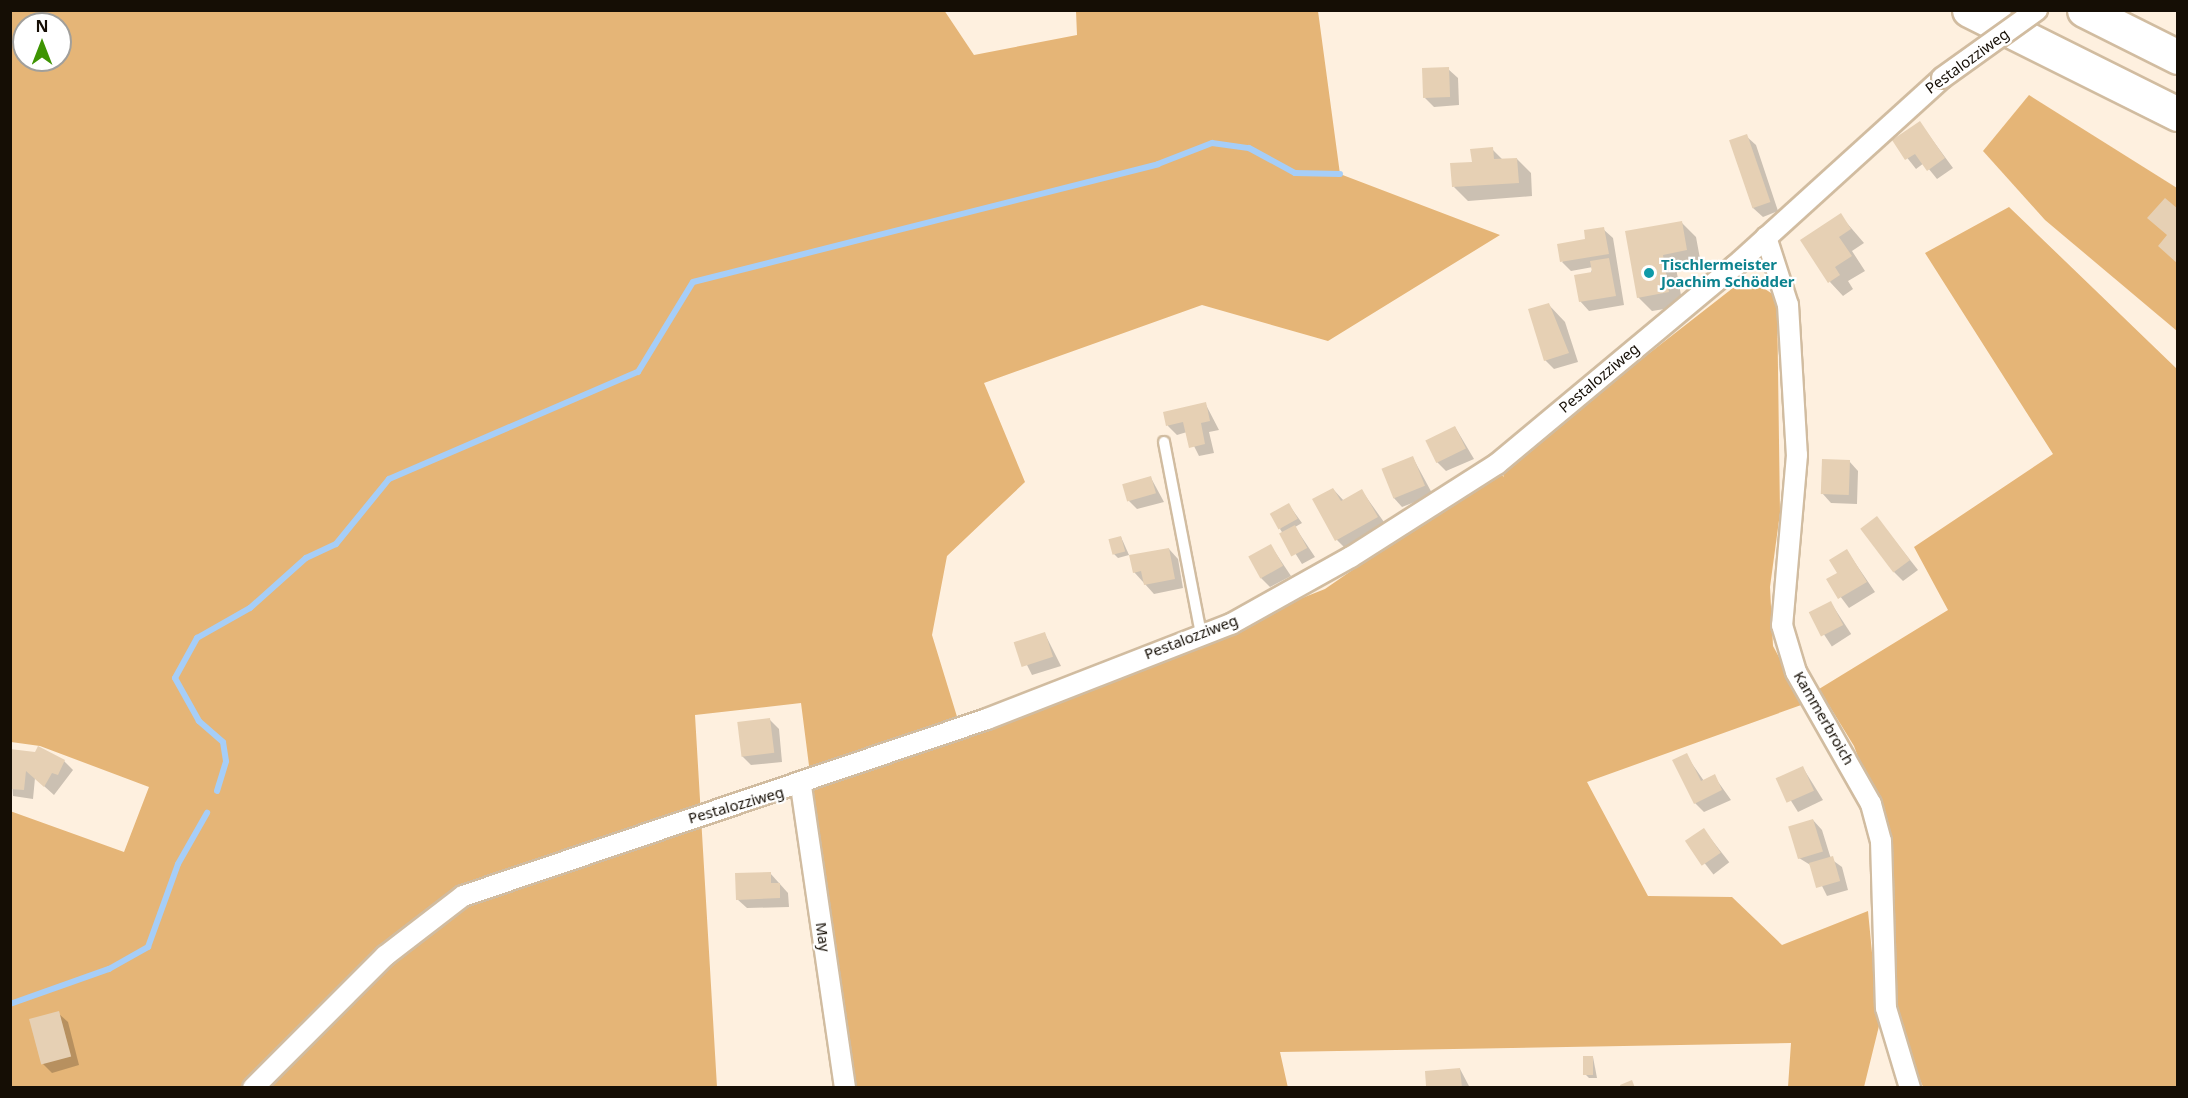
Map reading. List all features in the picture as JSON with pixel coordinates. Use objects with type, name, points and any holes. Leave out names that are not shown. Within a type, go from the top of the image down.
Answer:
[{"type":"highway","points":[[1969,10],[2178,114]]},
{"type":"highway","points":[[2084,10],[2178,57]]},
{"type":"street","name":"Pestalozziweg","points":[[253,1088],[385,956],[463,896],[636,835],[801,786],[1231,624],[1351,556],[1497,464],[1767,237],[1942,78],[2037,10]]},
{"type":"street","name":"Kammerbroich","points":[[1767,237],[1788,304],[1797,455],[1782,625],[1796,672],[1871,804],[1881,842],[1886,1008],[1910,1088]]},
{"type":"street","name":"May","points":[[801,786],[845,1088]]},
{"type":"lane","points":[[1164,442],[1202,634]]},
{"type":"shaded area","points":[[944,10],[974,55],[1077,35],[1076,11],[1318,11],[1340,174],[1500,235],[1328,341],[1202,305],[984,383],[1025,482],[947,556],[932,635],[962,733],[1325,589],[1497,470],[1504,477],[1501,469],[1747,277],[1777,297],[1780,513],[1770,587],[1773,646],[1804,704],[1587,782],[1648,896],[1732,897],[1782,945],[1868,911],[1879,1026],[1864,1087],[1788,1087],[1791,1043],[1280,1052],[1288,1088],[850,1087],[801,703],[695,715],[717,1087],[11,1087],[10,811],[124,852],[149,787],[40,746],[11,742],[11,11]]},
{"type":"shaded area","points":[[2029,95],[2177,188],[2177,331],[2045,220],[1983,151]]},
{"type":"shaded area","points":[[2009,207],[2177,369],[2177,1087],[1923,1087],[1896,1021],[1889,841],[1854,746],[1819,689],[1948,610],[1914,547],[2053,454],[1925,253]]},
{"type":"building","points":[[1449,67],[1450,97],[1423,98],[1422,68]]},
{"type":"building","points":[[1920,121],[1945,158],[1927,171],[1915,154],[1905,160],[1892,140]]},
{"type":"building","points":[[1747,134],[1770,202],[1752,208],[1729,140]]},
{"type":"building","points":[[1493,147],[1494,159],[1517,158],[1519,183],[1452,187],[1450,163],[1472,162],[1470,149]]},
{"type":"building","points":[[2165,198],[2178,209],[2178,264],[2158,246],[2167,235],[2147,218]]},
{"type":"building","points":[[1841,213],[1851,229],[1839,237],[1852,256],[1835,267],[1840,275],[1828,283],[1800,240]]},
{"type":"building","name":"Tischlermeister Joachim Schödder","points":[[1682,221],[1687,250],[1663,255],[1669,292],[1637,298],[1625,231]]},
{"type":"building","points":[[1604,227],[1609,254],[1560,262],[1557,244],[1585,239],[1584,230]]},
{"type":"building","points":[[1609,258],[1616,296],[1579,302],[1574,275],[1592,272],[1590,261]]},
{"type":"building","points":[[1549,303],[1569,353],[1544,361],[1528,309]]},
{"type":"building","points":[[1206,402],[1210,421],[1201,423],[1205,444],[1189,448],[1183,422],[1166,426],[1163,412]]},
{"type":"building","points":[[1455,426],[1466,448],[1436,463],[1425,440]]},
{"type":"building","points":[[1413,456],[1425,486],[1393,498],[1381,469]]},
{"type":"building","points":[[1822,459],[1850,460],[1849,495],[1821,494]]},
{"type":"building","points":[[1151,476],[1156,493],[1127,502],[1122,484]]},
{"type":"building","points":[[1333,488],[1341,501],[1362,489],[1378,517],[1335,541],[1312,499]]},
{"type":"building","points":[[1289,503],[1298,519],[1278,529],[1270,514]]},
{"type":"building","points":[[1877,516],[1910,560],[1893,573],[1860,529]]},
{"type":"building","points":[[1295,525],[1307,548],[1291,556],[1279,533]]},
{"type":"building","points":[[1121,536],[1125,551],[1113,555],[1108,539]]},
{"type":"building","points":[[1271,544],[1283,566],[1260,578],[1248,557]]},
{"type":"building","points":[[1169,548],[1175,579],[1144,585],[1141,571],[1133,573],[1129,555]]},
{"type":"building","points":[[1847,549],[1867,582],[1838,599],[1826,579],[1837,573],[1829,560]]},
{"type":"building","points":[[1831,601],[1843,625],[1821,636],[1809,612]]},
{"type":"building","points":[[1045,632],[1053,657],[1022,667],[1014,642]]},
{"type":"building","points":[[770,718],[774,753],[742,757],[737,722]]},
{"type":"building","points":[[38,746],[65,760],[58,775],[52,773],[44,787],[26,771],[24,790],[10,789],[10,749],[35,752]]},
{"type":"building","points":[[1687,753],[1701,781],[1715,774],[1722,790],[1694,804],[1672,760]]},
{"type":"building","points":[[1803,766],[1814,791],[1787,803],[1776,778]]},
{"type":"building","points":[[1813,819],[1823,852],[1798,859],[1788,827]]},
{"type":"building","points":[[1704,828],[1721,853],[1702,866],[1685,841]]},
{"type":"building","points":[[1833,856],[1840,881],[1816,888],[1809,863]]},
{"type":"building","points":[[771,872],[771,883],[780,883],[780,898],[736,900],[735,873]]},
{"type":"building","points":[[59,1011],[71,1056],[41,1064],[29,1019]]},
{"type":"building","points":[[1583,1056],[1593,1056],[1593,1075],[1583,1075]]},
{"type":"building","points":[[1460,1068],[1462,1088],[1426,1086],[1425,1071]]},
{"type":"building","points":[[1632,1080],[1635,1088],[1621,1088],[1620,1085]]},
{"type":"waterway","points":[[217,791],[226,761],[223,742],[199,721],[175,678],[197,638],[250,608],[306,558],[336,544],[389,479],[638,372],[693,282],[1158,164],[1212,143],[1249,148],[1295,173],[1340,174]]},
{"type":"waterway","points":[[10,1004],[109,969],[148,947],[178,864],[207,813]]},
{"type":"place","name":"Tischlermeister Joachim Schödder","points":[[1649,273]]}]
